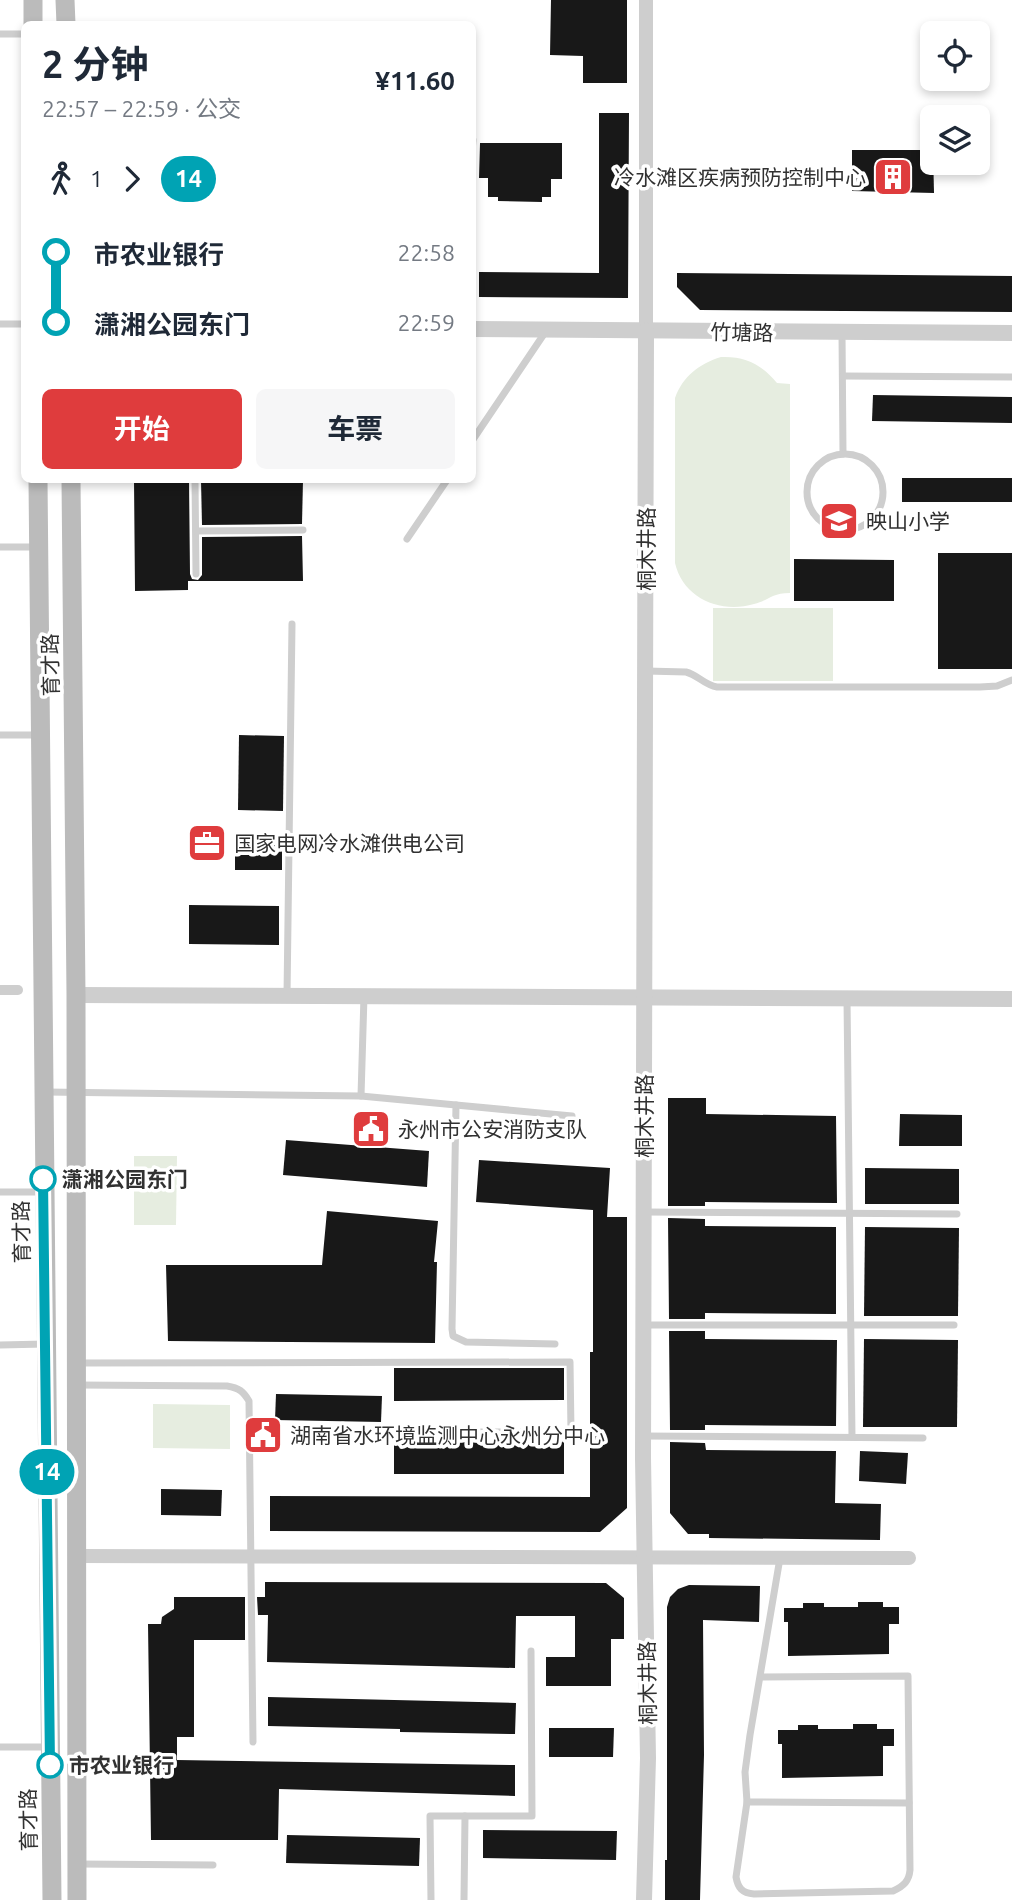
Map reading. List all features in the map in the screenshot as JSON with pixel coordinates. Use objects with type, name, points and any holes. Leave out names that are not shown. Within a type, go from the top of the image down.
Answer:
[{"type":"main road","points":[[33,0],[33,21]]},
{"type":"main road","points":[[65,0],[66,21]]},
{"type":"main road","name":"育才路","points":[[38,483],[52,1900]]},
{"type":"main road","name":"育才路","points":[[71,483],[76,995],[77,1900]]},
{"type":"street","points":[[646,0],[646,331]]},
{"type":"street","name":"竹塘路","points":[[476,329],[1012,333]]},
{"type":"street","name":"桐木井路","points":[[644,1900],[648,1758],[643,1436],[646,331]]},
{"type":"street","points":[[0,990],[18,989]]},
{"type":"street","points":[[76,995],[1012,999]]},
{"type":"street","points":[[76,1556],[909,1558]]},
{"type":"lane","points":[[0,34],[21,34]]},
{"type":"lane","points":[[0,324],[21,324]]},
{"type":"lane","points":[[476,435],[546,330]]},
{"type":"lane","points":[[842,333],[844,454]]},
{"type":"lane","points":[[843,376],[1012,377]]},
{"type":"lane","points":[[844,454],[861,457],[872,463],[883,485],[880,509],[862,526],[850,530],[825,525],[809,505],[806,492],[808,480],[824,459],[844,454]]},
{"type":"lane","points":[[195,483],[197,574]]},
{"type":"lane","points":[[407,539],[445,483]]},
{"type":"lane","points":[[196,531],[303,530]]},
{"type":"lane","points":[[0,547],[38,547]]},
{"type":"lane","points":[[287,996],[292,624]]},
{"type":"lane","points":[[645,671],[686,672],[710,686],[717,687],[980,687],[1012,680]]},
{"type":"lane","points":[[0,735],[39,735]]},
{"type":"lane","points":[[360,1096],[364,996]]},
{"type":"lane","points":[[847,998],[852,1437]]},
{"type":"lane","points":[[42,1091],[360,1096],[572,1116]]},
{"type":"lane","points":[[456,1105],[453,1336],[466,1342],[555,1344]]},
{"type":"lane","points":[[0,1192],[44,1192]]},
{"type":"lane","points":[[644,1212],[957,1214]]},
{"type":"lane","points":[[643,1325],[954,1325]]},
{"type":"lane","points":[[0,1345],[45,1344]]},
{"type":"lane","points":[[76,1363],[570,1362],[571,1432],[398,1432]]},
{"type":"lane","points":[[76,1385],[227,1386],[238,1388],[250,1401],[253,1742]]},
{"type":"lane","points":[[643,1436],[923,1438]]},
{"type":"lane","points":[[760,1677],[908,1676],[910,1870],[909,1879],[902,1887],[893,1891],[754,1894],[746,1893],[738,1886],[736,1877],[747,1802],[745,1772],[760,1677],[780,1557]]},
{"type":"lane","points":[[431,1900],[430,1816],[532,1815],[531,1651]]},
{"type":"lane","points":[[0,1747],[50,1747]]},
{"type":"lane","points":[[747,1802],[909,1803]]},
{"type":"lane","points":[[464,1900],[465,1816]]},
{"type":"lane","points":[[77,1864],[213,1865]]},
{"type":"shaded area","points":[[721,357],[745,360],[759,366],[777,383],[790,384],[790,593],[741,607],[716,605],[695,594],[686,586],[675,563],[675,398],[682,383],[693,372]]},
{"type":"shaded area","points":[[713,608],[833,608],[833,681],[713,681]]},
{"type":"shaded area","points":[[134,1156],[177,1156],[176,1225],[134,1225]]},
{"type":"shaded area","points":[[153,1404],[230,1405],[230,1449],[153,1448]]},
{"type":"building","points":[[551,0],[627,0],[627,83],[583,83],[583,56],[550,55]]},
{"type":"building","points":[[599,113],[629,113],[628,298],[479,297],[479,272],[599,273]]},
{"type":"building","points":[[480,143],[562,143],[562,179],[551,179],[551,197],[542,197],[542,202],[498,201],[498,197],[488,197],[488,178],[479,178]]},
{"type":"building","name":"冷水滩区疾病预防控制中心","points":[[852,150],[920,150],[920,175],[934,175],[934,193],[852,191]]},
{"type":"building","points":[[677,273],[1012,276],[1012,312],[700,310],[677,287]]},
{"type":"building","points":[[873,395],[1012,397],[1012,423],[872,421]]},
{"type":"building","points":[[902,478],[1012,478],[1012,502],[902,502]]},
{"type":"building","points":[[134,483],[189,483],[192,579],[198,580],[202,575],[202,537],[302,536],[303,581],[188,581],[188,590],[135,591]]},
{"type":"building","points":[[201,483],[303,483],[302,524],[202,525]]},
{"type":"building","points":[[938,553],[1012,553],[1012,669],[938,669]]},
{"type":"building","points":[[794,559],[894,560],[894,601],[794,601]]},
{"type":"building","points":[[239,735],[284,736],[283,811],[238,810]]},
{"type":"building","points":[[235,838],[282,838],[282,870],[235,870]]},
{"type":"building","points":[[189,905],[279,906],[279,945],[189,944]]},
{"type":"building","points":[[668,1098],[706,1098],[706,1114],[836,1116],[837,1203],[705,1202],[705,1206],[668,1206]]},
{"type":"building","points":[[900,1114],[962,1115],[962,1146],[899,1146]]},
{"type":"building","points":[[286,1140],[429,1151],[427,1187],[283,1175]]},
{"type":"building","points":[[479,1160],[610,1168],[607,1217],[627,1217],[627,1508],[600,1532],[270,1531],[270,1496],[590,1497],[593,1210],[476,1202]]},
{"type":"building","points":[[865,1168],[959,1169],[959,1204],[865,1204]]},
{"type":"building","points":[[327,1211],[438,1221],[434,1262],[437,1262],[435,1343],[168,1341],[166,1265],[322,1265]]},
{"type":"building","points":[[668,1218],[705,1219],[705,1226],[836,1227],[836,1314],[705,1313],[705,1319],[669,1319]]},
{"type":"building","points":[[865,1227],[959,1228],[958,1316],[864,1316]]},
{"type":"building","points":[[669,1331],[705,1331],[705,1339],[837,1340],[836,1426],[705,1425],[705,1430],[670,1430]]},
{"type":"building","points":[[864,1339],[958,1340],[957,1427],[863,1427]]},
{"type":"building","points":[[394,1368],[564,1368],[564,1400],[394,1401]]},
{"type":"building","points":[[276,1394],[382,1396],[381,1422],[275,1420]]},
{"type":"building","points":[[394,1441],[564,1441],[564,1474],[394,1474]]},
{"type":"building","points":[[670,1442],[705,1443],[706,1450],[836,1451],[835,1503],[881,1504],[880,1540],[709,1538],[709,1534],[688,1534],[670,1513]]},
{"type":"building","points":[[860,1451],[908,1453],[906,1484],[859,1481]]},
{"type":"building","points":[[161,1489],[222,1490],[221,1516],[161,1515]]},
{"type":"building","points":[[265,1582],[606,1583],[624,1598],[624,1639],[611,1639],[611,1686],[546,1686],[546,1657],[575,1657],[575,1616],[516,1616],[515,1668],[267,1662],[268,1615],[258,1615],[257,1597],[265,1597]]},
{"type":"building","points":[[689,1585],[760,1586],[759,1622],[703,1620],[704,1755],[700,1900],[665,1900],[667,1607],[670,1597],[678,1589]]},
{"type":"building","points":[[174,1597],[245,1597],[245,1640],[194,1640],[194,1737],[177,1737],[177,1760],[515,1765],[515,1796],[279,1789],[278,1840],[151,1840],[148,1624],[161,1624],[162,1617],[174,1609]]},
{"type":"building","points":[[858,1602],[883,1602],[883,1607],[899,1607],[899,1624],[889,1624],[889,1654],[788,1656],[788,1622],[784,1622],[784,1608],[803,1608],[803,1603],[824,1603],[824,1607],[858,1607]]},
{"type":"building","points":[[268,1697],[516,1703],[515,1734],[268,1726]]},
{"type":"building","points":[[853,1724],[877,1724],[877,1729],[894,1729],[894,1746],[883,1746],[883,1776],[782,1778],[782,1744],[778,1744],[778,1730],[798,1730],[798,1725],[818,1725],[818,1729],[853,1729]]},
{"type":"building","points":[[549,1728],[614,1728],[613,1757],[549,1757]]},
{"type":"building","points":[[483,1830],[617,1831],[616,1860],[483,1858]]},
{"type":"building","points":[[287,1835],[420,1838],[419,1866],[286,1863]]},
{"type":"bus line","name":"14","points":[[43,1179],[50,1765]]},
{"type":"place","name":"冷水滩区疾病预防控制中心","points":[[893,177]]},
{"type":"place","name":"映山小学","points":[[839,521]]},
{"type":"place","name":"国家电网冷水滩供电公司","points":[[207,843]]},
{"type":"place","name":"永州市公安消防支队","points":[[371,1129]]},
{"type":"place","name":"潇湘公园东门","points":[[43,1179]]},
{"type":"place","name":"湖南省水环境监测中心永州分中心","points":[[263,1435]]},
{"type":"place","name":"市农业银行","points":[[50,1765]]}]
